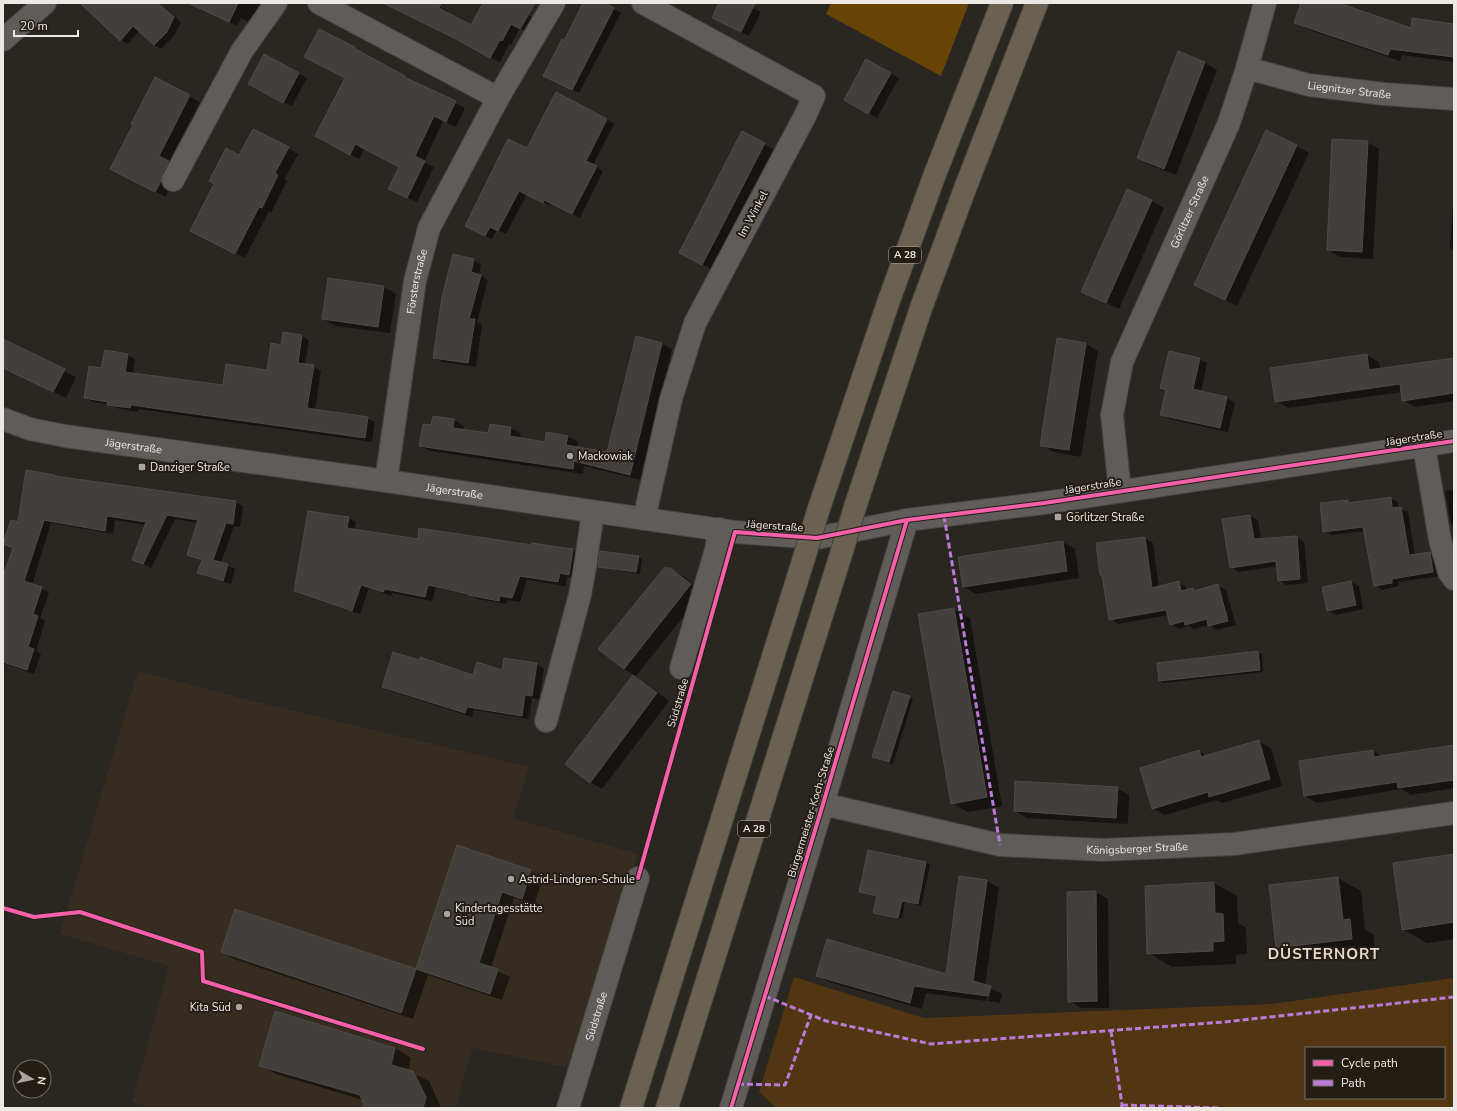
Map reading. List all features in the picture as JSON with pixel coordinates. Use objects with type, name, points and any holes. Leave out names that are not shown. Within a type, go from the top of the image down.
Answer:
[{"type":"highway","name":"A 28","points":[[631,1108],[818,511],[898,274],[935,174],[1002,3]]},
{"type":"highway","name":"A 28","points":[[667,1108],[855,507],[921,308],[966,186],[1037,3]]},
{"type":"street","points":[[3,40],[45,3]]},
{"type":"street","points":[[172,180],[242,50],[276,3]]},
{"type":"street","points":[[319,3],[498,98]]},
{"type":"street","name":"Försterstraße","points":[[386,481],[415,282],[429,228],[498,98],[554,3]]},
{"type":"street","name":"Im Winkel","points":[[644,3],[814,96],[802,123],[695,323],[671,399],[644,519]]},
{"type":"street","name":"Görlitzer Straße","points":[[1120,491],[1112,415],[1122,362],[1229,122],[1247,68],[1265,3]]},
{"type":"street","name":"Liegnitzer Straße","points":[[1247,68],[1309,84],[1384,94],[1454,99]]},
{"type":"street","name":"Jägerstraße","points":[[3,419],[30,429],[65,436],[735,532],[817,538],[907,520],[1044,503],[1454,441]]},
{"type":"street","points":[[1424,446],[1440,540],[1449,572],[1454,578]]},
{"type":"street","points":[[546,721],[580,595],[593,512]]},
{"type":"street","name":"Bürgermeister-Koch-Straße","points":[[731,1108],[907,520]]},
{"type":"street","points":[[681,668],[716,550],[718,529]]},
{"type":"street","name":"Königsberger Straße","points":[[823,804],[1000,845],[1103,850],[1234,844],[1454,813]]},
{"type":"street","name":"Südstraße","points":[[568,1108],[638,878]]},
{"type":"shaded area","points":[[831,3],[969,3],[941,76],[826,14]]},
{"type":"shaded area","points":[[138,671],[245,699],[529,767],[513,818],[638,854],[570,1068],[472,1048],[456,1108],[153,1108],[132,1102],[169,966],[60,934]]},
{"type":"shaded area","points":[[794,977],[924,1018],[1272,1004],[1454,978],[1454,1108],[776,1108],[759,1092]]},
{"type":"building","points":[[80,3],[158,3],[174,17],[167,32],[154,45],[133,26],[120,41]]},
{"type":"building","points":[[188,3],[238,3],[229,22]]},
{"type":"building","points":[[383,3],[441,3],[439,8],[471,25],[483,3],[535,3],[520,29],[511,24],[502,41],[500,40],[490,58],[454,38]]},
{"type":"building","points":[[583,3],[605,3],[614,8],[572,90],[543,76],[562,39],[564,41]]},
{"type":"building","points":[[719,3],[755,3],[741,32],[712,18]]},
{"type":"building","points":[[1301,3],[1339,3],[1411,28],[1412,18],[1454,24],[1454,57],[1390,49],[1388,55],[1294,23]]},
{"type":"building","points":[[319,29],[355,47],[354,48],[405,76],[404,77],[456,101],[446,122],[434,116],[415,156],[425,161],[407,198],[388,189],[399,167],[355,144],[350,155],[315,136],[345,78],[304,57]]},
{"type":"building","points":[[1178,51],[1205,62],[1164,169],[1137,158]]},
{"type":"building","points":[[264,54],[299,73],[283,103],[248,84]]},
{"type":"building","points":[[866,59],[891,73],[868,114],[844,100]]},
{"type":"building","points":[[155,77],[190,95],[159,156],[169,161],[155,192],[110,169],[133,125],[131,124]]},
{"type":"building","points":[[556,92],[607,119],[586,161],[597,166],[572,214],[544,200],[543,203],[519,191],[498,231],[490,227],[485,236],[465,226],[508,139],[527,148]]},
{"type":"building","points":[[253,129],[289,147],[275,173],[278,175],[262,208],[259,207],[235,254],[190,231],[214,184],[209,181],[226,148],[239,155]]},
{"type":"building","points":[[1266,130],[1297,145],[1225,300],[1194,285]]},
{"type":"building","points":[[742,131],[765,143],[702,265],[679,253]]},
{"type":"building","points":[[1332,139],[1368,141],[1362,252],[1327,250]]},
{"type":"building","points":[[1127,189],[1152,200],[1106,303],[1081,292]]},
{"type":"building","points":[[453,254],[474,259],[471,272],[481,275],[469,319],[475,319],[468,363],[433,358],[442,297]]},
{"type":"building","points":[[328,278],[384,286],[378,327],[322,319]]},
{"type":"building","points":[[283,332],[302,335],[298,363],[314,365],[307,408],[368,417],[365,438],[131,405],[130,408],[107,405],[108,402],[84,398],[89,366],[101,368],[105,350],[128,354],[125,372],[223,385],[226,364],[267,370],[271,343],[281,345]]},
{"type":"building","points":[[636,336],[662,343],[630,475],[574,461],[573,469],[419,446],[423,424],[431,425],[433,416],[454,419],[453,428],[488,433],[490,424],[511,427],[510,436],[545,442],[546,432],[568,436],[566,445],[607,452]]},
{"type":"building","points":[[1057,338],[1086,343],[1069,450],[1040,446]]},
{"type":"building","points":[[3,339],[65,369],[53,392],[3,368]]},
{"type":"building","points":[[1169,351],[1200,358],[1193,389],[1227,397],[1220,428],[1160,415],[1166,390],[1160,388]]},
{"type":"building","points":[[1367,354],[1369,370],[1454,358],[1454,393],[1402,401],[1400,384],[1275,402],[1270,368]]},
{"type":"building","points":[[26,470],[55,475],[54,476],[236,501],[233,524],[226,523],[213,560],[228,564],[223,581],[197,573],[202,560],[187,555],[198,520],[167,515],[143,564],[132,560],[146,522],[107,516],[105,531],[44,520],[24,581],[42,587],[33,614],[38,616],[28,647],[34,649],[27,670],[3,662],[3,576],[13,548],[3,544],[11,520],[18,522]]},
{"type":"building","points":[[1391,497],[1392,508],[1401,507],[1409,555],[1430,552],[1433,572],[1392,579],[1392,583],[1374,586],[1363,527],[1323,532],[1320,503],[1348,500],[1348,503]]},
{"type":"building","points":[[308,511],[349,517],[347,528],[418,539],[419,528],[532,545],[532,543],[573,549],[569,575],[560,573],[558,582],[520,576],[512,598],[500,596],[499,601],[428,585],[425,597],[385,589],[383,592],[361,585],[352,611],[294,591]]},
{"type":"building","points":[[1250,515],[1254,539],[1297,536],[1300,579],[1278,581],[1276,561],[1230,568],[1222,519]]},
{"type":"building","points":[[1145,537],[1152,588],[1179,581],[1181,591],[1193,588],[1194,591],[1218,584],[1228,621],[1208,626],[1207,619],[1185,625],[1184,621],[1170,625],[1166,610],[1109,620],[1102,575],[1100,575],[1096,543]]},
{"type":"building","points":[[1063,541],[1067,571],[963,587],[958,557]]},
{"type":"building","points":[[600,551],[639,556],[636,572],[598,567]]},
{"type":"building","points":[[664,568],[670,568],[691,584],[624,669],[598,649]]},
{"type":"building","points":[[1351,581],[1356,605],[1327,611],[1322,587]]},
{"type":"building","points":[[954,608],[987,797],[951,804],[918,614]]},
{"type":"building","points":[[1258,651],[1260,670],[1159,681],[1157,663]]},
{"type":"building","points":[[393,652],[419,660],[420,657],[473,675],[477,662],[502,670],[504,658],[537,663],[532,696],[525,695],[522,716],[467,707],[465,713],[382,687]]},
{"type":"building","points":[[633,675],[657,693],[590,783],[565,764]]},
{"type":"building","points":[[893,691],[910,696],[889,762],[872,757]]},
{"type":"building","points":[[1259,740],[1270,779],[1209,797],[1208,792],[1152,809],[1140,768],[1199,750],[1201,757]]},
{"type":"building","points":[[1454,745],[1454,780],[1398,788],[1397,782],[1304,796],[1299,761],[1373,750],[1374,757]]},
{"type":"building","points":[[1015,781],[1118,787],[1116,818],[1014,811]]},
{"type":"building","points":[[457,845],[531,870],[522,899],[502,892],[479,963],[498,969],[490,994],[416,969]]},
{"type":"building","points":[[868,850],[926,862],[918,904],[902,901],[898,918],[873,913],[877,896],[859,892]]},
{"type":"building","points":[[1454,854],[1454,922],[1402,930],[1393,863]]},
{"type":"building","points":[[959,876],[987,880],[973,981],[991,986],[988,996],[914,986],[910,1003],[816,976],[827,939],[946,974]]},
{"type":"building","points":[[1338,877],[1343,920],[1350,919],[1352,939],[1276,948],[1269,885]]},
{"type":"building","points":[[1214,882],[1215,913],[1223,914],[1224,941],[1213,942],[1213,951],[1147,954],[1145,886]]},
{"type":"building","points":[[1096,891],[1097,1001],[1068,1002],[1067,892]]},
{"type":"building","points":[[235,909],[416,969],[401,1013],[221,952]]},
{"type":"building","points":[[275,1011],[395,1048],[391,1065],[413,1071],[426,1097],[423,1108],[365,1108],[360,1095],[259,1066]]},
{"type":"marked path","points":[[944,516],[1000,845]]},
{"type":"marked path","points":[[765,996],[826,1021],[931,1044],[1224,1022],[1454,997]]},
{"type":"marked path","points":[[738,1084],[785,1085],[811,1015]]},
{"type":"marked path","points":[[1111,1031],[1122,1105],[1121,1108]]},
{"type":"marked path","points":[[1122,1105],[1220,1108]]},
{"type":"cycle path","points":[[638,878],[735,532],[817,538],[907,520],[1044,503],[1454,441]]},
{"type":"cycle path","points":[[731,1108],[907,520]]},
{"type":"cycle path","points":[[3,908],[34,917],[80,912],[202,952],[203,981],[423,1049]]},
{"type":"place","name":"Mackowiak","points":[[570,456]]},
{"type":"place","name":"Danziger Straße","points":[[142,467]]},
{"type":"place","name":"Görlitzer Straße","points":[[1058,517]]},
{"type":"place","name":"Astrid-Lindgren-Schule","points":[[511,879]]},
{"type":"place","name":"Kindertagesstätte Süd","points":[[447,914]]},
{"type":"place","name":"Kita Süd","points":[[239,1007]]},
{"type":"district","name":"DÜSTERNORT","points":[[1324,954]]}]
